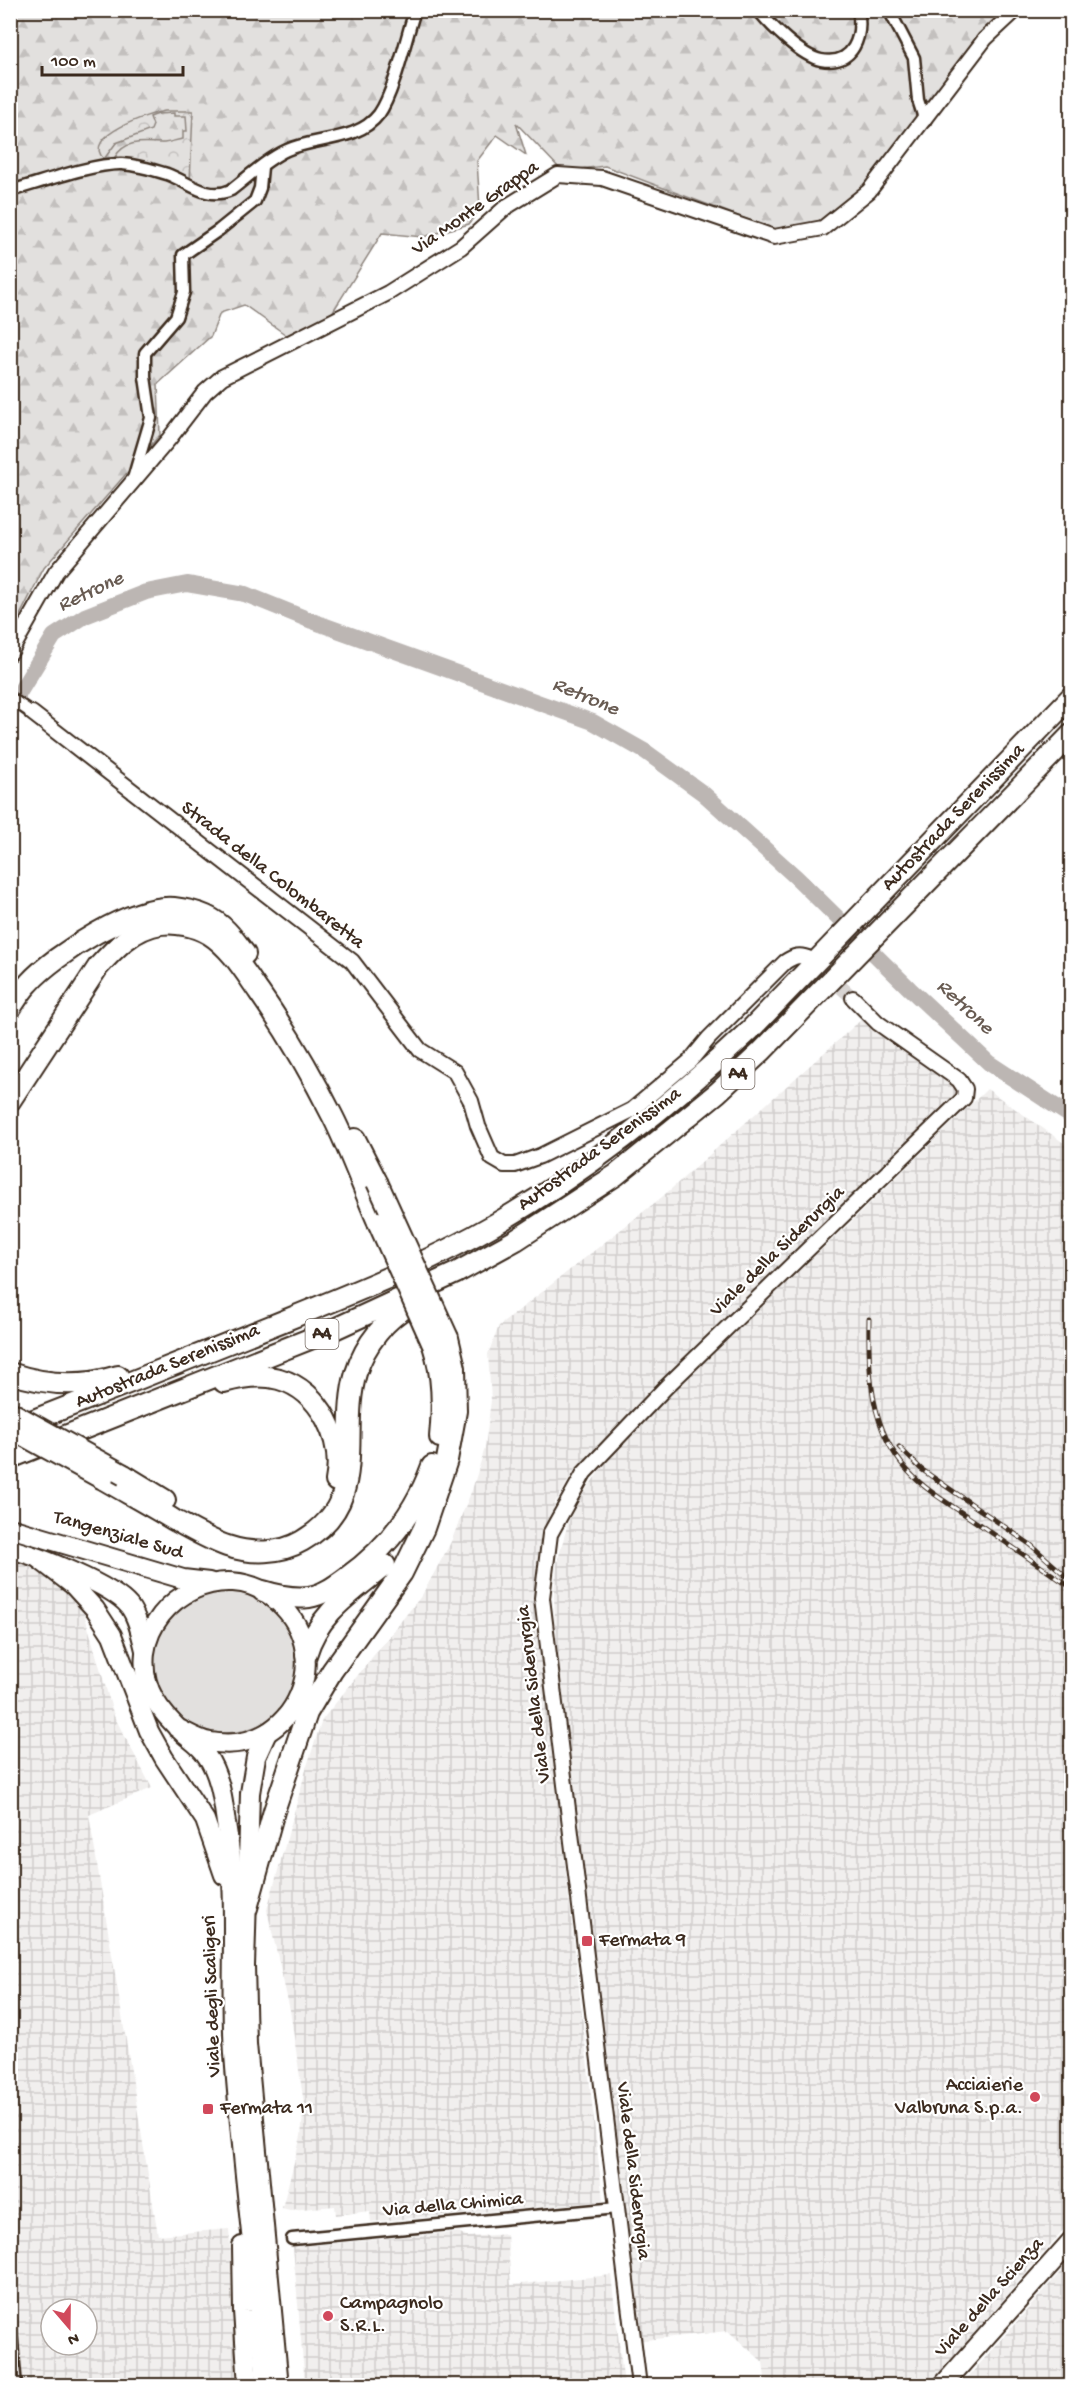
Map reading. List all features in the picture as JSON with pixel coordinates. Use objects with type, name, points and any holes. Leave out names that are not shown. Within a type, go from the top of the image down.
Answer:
[{"type":"highway","name":"Autostrada Serenissima","points":[[10,1429],[355,1292],[457,1245],[496,1224],[573,1175],[611,1148],[728,1051],[1071,696]]},
{"type":"highway","name":"Autostrada Serenissima","points":[[10,1460],[383,1308],[456,1273],[516,1240],[616,1175],[717,1093],[761,1052],[1071,734]]},
{"type":"highway","points":[[10,1009],[28,984],[55,958],[90,937],[143,912],[173,907],[205,915],[226,928],[258,972],[314,1061],[377,1182],[441,1342],[440,1437],[424,1487],[407,1519],[377,1554],[342,1582],[322,1593],[288,1598],[263,1591]]},
{"type":"highway","points":[[10,1101],[98,967],[114,949],[135,933],[162,924],[186,926],[210,935],[246,973],[265,1001],[334,1119],[378,1222],[455,1368],[456,1411],[450,1445],[440,1483],[424,1528],[402,1573],[332,1671],[307,1713],[240,1909]]},
{"type":"highway","points":[[10,1429],[204,1536],[236,1549],[259,1551],[280,1549],[296,1544],[308,1537],[332,1515],[345,1491],[351,1461],[351,1407],[354,1383],[364,1354],[378,1333],[402,1310],[538,1235],[594,1197],[616,1175]]},
{"type":"highway","points":[[10,1373],[33,1380],[91,1383],[108,1379],[254,1324],[355,1292]]},
{"type":"highway","points":[[10,1412],[124,1475],[210,1525],[238,1536],[266,1539],[292,1532],[311,1520],[333,1490],[338,1470],[338,1459],[327,1421],[313,1401],[289,1383],[255,1376],[209,1387],[82,1437],[10,1460]]},
{"type":"highway","points":[[306,1655],[322,1621],[385,1564],[413,1532],[440,1483]]},
{"type":"main road","name":"Tangenziale Sud","points":[[10,1528],[183,1579],[214,1583]]},
{"type":"main road","points":[[10,1549],[39,1559],[116,1594],[129,1606],[140,1627],[145,1652]]},
{"type":"main road","points":[[39,1559],[74,1585],[95,1609],[112,1635],[148,1731],[205,1820],[240,1909]]},
{"type":"main road","name":"Viale degli Scaligeri","points":[[177,1728],[199,1739],[235,1743],[267,1733],[279,1723],[297,1701],[304,1679],[306,1655],[303,1638],[293,1618],[273,1597],[251,1586],[226,1582],[190,1590],[172,1602],[155,1623],[145,1652],[149,1690],[159,1709],[177,1728],[206,1754],[216,1772],[227,1826],[240,1909],[245,1966],[247,2044],[253,2099],[272,2378]]},
{"type":"main road","name":"Viale degli Scaligeri","points":[[267,1733],[256,1757],[250,1793],[240,1909],[232,1969],[234,2054],[272,2378]]},
{"type":"main road","points":[[253,2099],[276,2244],[291,2385]]},
{"type":"main road","points":[[242,2133],[243,2311],[248,2385]]},
{"type":"main road","name":"Viale della Scienza","points":[[942,2385],[1071,2240]]},
{"type":"street","points":[[10,191],[84,170],[121,164],[166,174],[205,193],[221,195],[285,151],[311,142],[347,136],[378,116],[386,100],[415,10]]},
{"type":"street","points":[[758,10],[780,35],[820,60],[837,59],[850,53],[858,40],[861,25],[858,10]]},
{"type":"street","points":[[889,10],[914,58],[918,100],[924,121]]},
{"type":"street","name":"Via Monte Grappa","points":[[10,653],[56,572],[130,486],[205,392],[222,377],[388,293],[461,247],[506,207],[558,175],[602,178],[774,237],[823,228],[869,191],[985,39],[1016,10]]},
{"type":"street","points":[[130,486],[151,418],[145,377],[145,353],[176,317],[184,292],[181,261],[183,255],[255,201],[260,188],[262,167]]},
{"type":"street","points":[[10,698],[32,713]]},
{"type":"street","name":"Strada della Colombaretta","points":[[32,713],[352,960],[420,1050],[455,1072],[471,1101],[478,1126],[492,1158],[504,1165],[515,1165],[540,1156],[632,1110],[690,1061],[709,1038],[785,962],[794,956],[803,955],[810,959]]},
{"type":"street","name":"Viale della Siderurgia","points":[[639,2385],[542,1598],[550,1534],[584,1473],[666,1387],[964,1098],[965,1089],[959,1080],[878,1023],[853,998]]},
{"type":"street","name":"Via della Chimica","points":[[292,2239],[617,2208]]},
{"type":"street","points":[[10,2320],[16,2385]]},
{"type":"shaded area","points":[[862,1019],[959,1091],[769,1275],[575,1469],[555,1503],[540,1556],[535,1598],[603,2201],[371,2222],[370,2211],[336,2215],[335,2206],[290,2210],[282,2208],[301,2136],[304,2104],[290,2010],[267,1910],[322,1720],[422,1595],[450,1544],[472,1490],[485,1448],[491,1400],[488,1354],[499,1326],[662,1197]]},
{"type":"shaded area","points":[[987,1089],[1071,1148],[1071,2221],[929,2385],[775,2385],[765,2378],[763,2362],[728,2331],[636,2341],[555,1627],[554,1591],[557,1563],[576,1504],[608,1459],[719,1345],[846,1227]]},
{"type":"shaded area","points":[[10,1559],[45,1570],[72,1593],[84,1613],[114,1716],[152,1788],[89,1815],[158,2235],[229,2229],[241,2385],[22,2385],[10,2247]]},
{"type":"shaded area","points":[[459,2232],[467,2237],[507,2234],[511,2285],[611,2275],[624,2385],[305,2385],[293,2247]]},
{"type":"shaded area","points":[[1071,2260],[1071,2385],[961,2385]]},
{"type":"green space","points":[[11,11],[1009,11],[867,187],[822,225],[778,231],[605,166],[562,171],[516,123],[526,155],[497,135],[477,161],[480,208],[469,224],[423,237],[382,233],[329,318],[289,337],[244,305],[220,313],[211,336],[158,384],[160,435],[44,568],[11,633]]},
{"type":"green space","points":[[165,111],[193,111],[190,182],[115,157],[131,144],[164,143],[183,139],[183,131],[187,131],[186,116],[174,116],[174,113],[150,117],[153,125],[151,130],[116,143],[104,159],[99,150],[101,142],[109,134],[133,121]]},
{"type":"green space","points":[[226,1589],[253,1595],[277,1610],[292,1634],[298,1661],[292,1688],[277,1712],[253,1727],[226,1733],[199,1727],[175,1712],[160,1688],[154,1661],[160,1634],[175,1610],[199,1595]]},
{"type":"waterway","name":"Retrone","points":[[10,708],[54,636],[85,616],[146,592],[187,584],[245,594],[312,621],[593,722],[646,752],[704,794],[797,878],[989,1063],[1072,1117]]},
{"type":"tunnel","points":[[810,959],[853,998]]},
{"type":"railway","points":[[869,1319],[869,1359],[874,1400],[879,1419],[895,1455],[908,1471],[931,1491],[1072,1588]]},
{"type":"railway","points":[[899,1447],[921,1469],[1031,1545],[1067,1577]]},
{"type":"place","name":"Fermata 9","points":[[587,1941]]},
{"type":"place","name":"Acciaierie Valbruna S.p.a.","points":[[1035,2097]]},
{"type":"place","name":"Fermata 11","points":[[208,2109]]},
{"type":"place","name":"Campagnolo S.R.L.","points":[[328,2316]]}]
